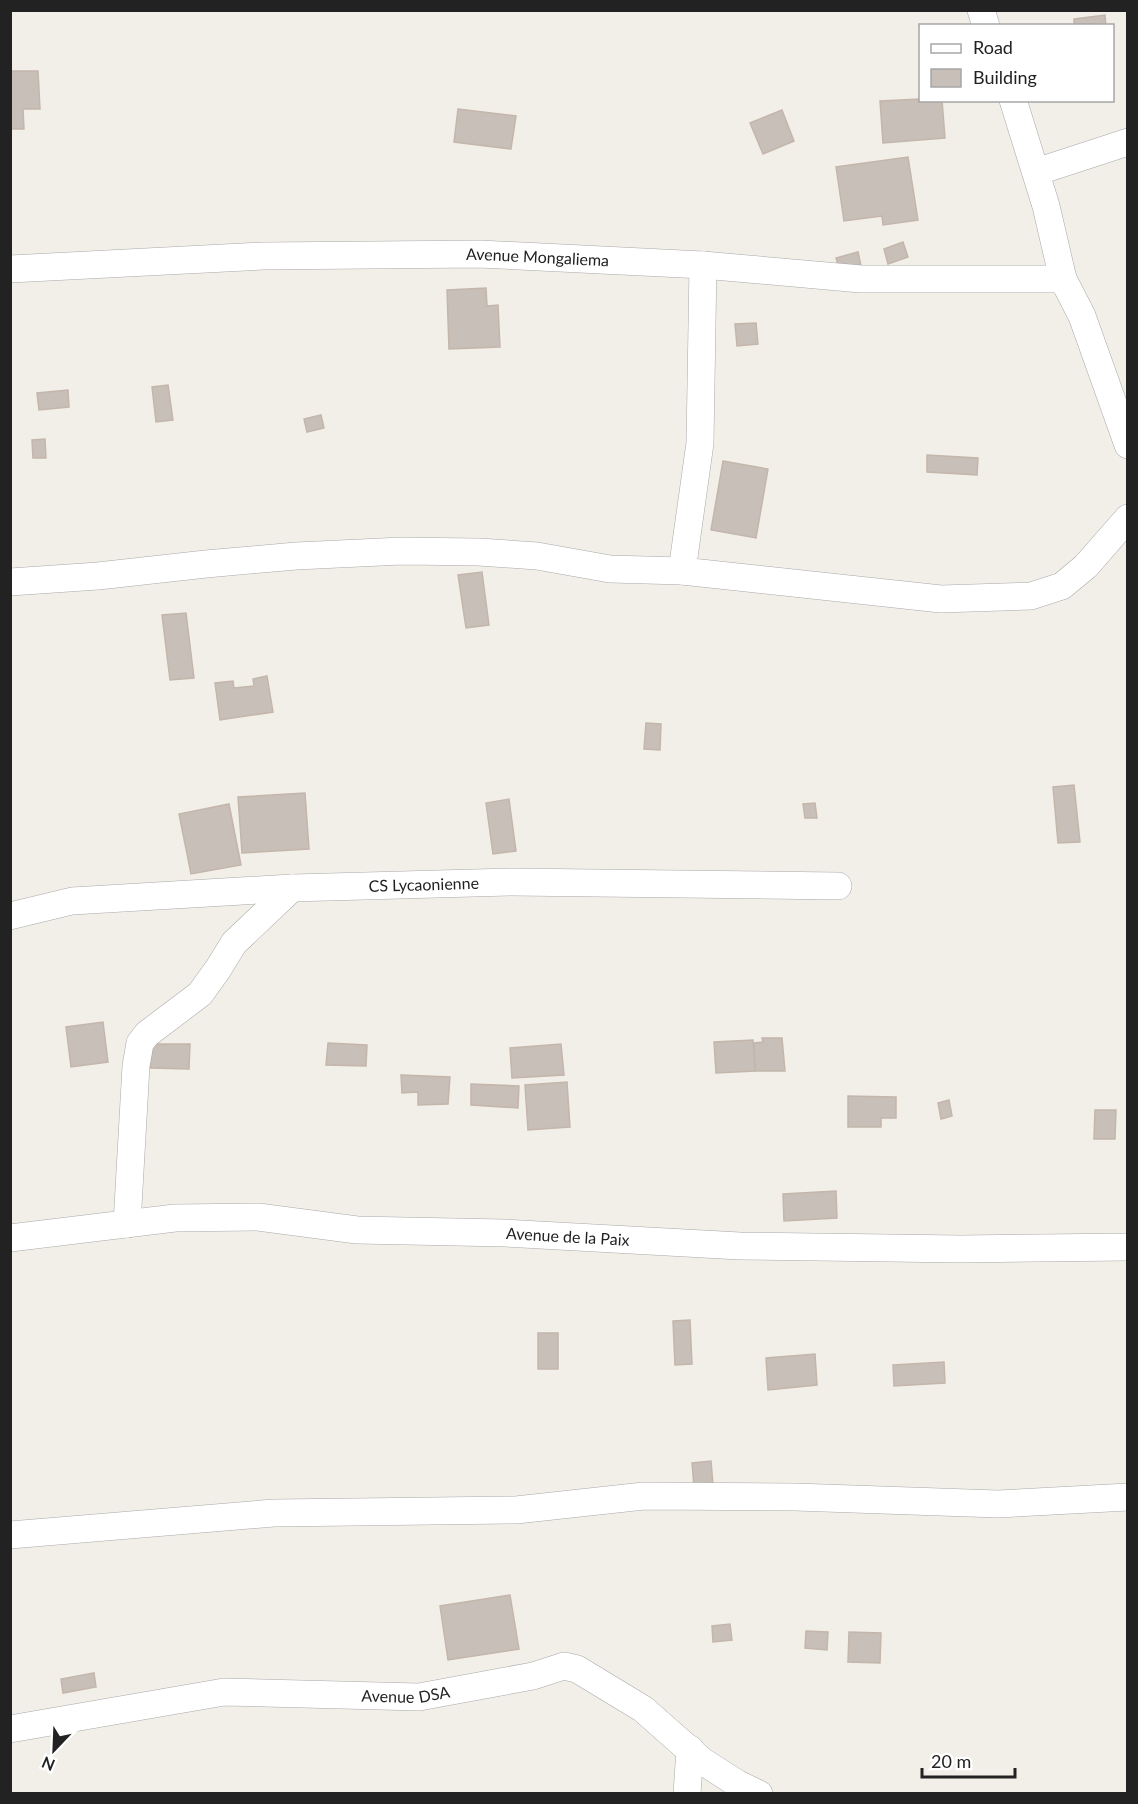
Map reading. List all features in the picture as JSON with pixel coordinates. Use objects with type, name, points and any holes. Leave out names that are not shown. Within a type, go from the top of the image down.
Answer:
[{"type":"street","points":[[1014,102],[1036,172],[1064,279],[1082,316],[1128,445]]},
{"type":"street","points":[[1036,172],[1128,142]]},
{"type":"street","name":"Avenue Mongaliema","points":[[10,268],[263,256],[480,254],[703,265],[861,279],[1064,279]]},
{"type":"street","points":[[682,571],[700,443],[703,265]]},
{"type":"street","points":[[10,582],[98,576],[262,559],[402,551],[479,552],[537,556],[610,569],[682,571],[941,599],[1031,596],[1062,586],[1086,566],[1128,518]]},
{"type":"street","name":"CS Lycaonienne","points":[[10,916],[72,901],[292,888],[512,882],[838,886]]},
{"type":"street","points":[[127,1224],[136,1066],[140,1043],[147,1034],[200,994],[234,943],[292,888]]},
{"type":"street","name":"Avenue de la Paix","points":[[10,1238],[175,1218],[258,1216],[357,1230],[505,1233],[740,1246],[961,1249],[1128,1248]]},
{"type":"street","points":[[10,1535],[274,1513],[516,1510],[644,1496],[795,1497],[998,1504],[1128,1497]]},
{"type":"street","name":"Avenue DSA","points":[[11,1731],[224,1692],[419,1697],[532,1676],[564,1666],[586,1674],[644,1709],[702,1761],[738,1784],[759,1794]]},
{"type":"street","points":[[687,1794],[690,1749]]},
{"type":"building","points":[[1105,15],[1106,24],[1074,24],[1074,19]]},
{"type":"building","points":[[10,71],[38,71],[40,109],[23,109],[24,129],[10,129]]},
{"type":"building","points":[[919,99],[919,102],[942,102],[945,138],[883,143],[880,101]]},
{"type":"building","points":[[458,109],[516,116],[511,149],[454,142]]},
{"type":"building","points":[[782,110],[794,141],[763,154],[750,123]]},
{"type":"building","points":[[908,157],[918,220],[883,225],[882,216],[844,221],[836,167]]},
{"type":"building","points":[[903,242],[908,257],[888,264],[884,249]]},
{"type":"building","points":[[858,252],[862,270],[841,275],[836,258]]},
{"type":"building","points":[[486,288],[487,306],[498,305],[500,347],[449,349],[447,290]]},
{"type":"building","points":[[756,323],[758,344],[737,346],[735,324]]},
{"type":"building","points":[[168,385],[173,420],[156,422],[152,387]]},
{"type":"building","points":[[68,390],[69,407],[39,410],[37,393]]},
{"type":"building","points":[[321,415],[324,428],[307,432],[304,419]]},
{"type":"building","points":[[45,439],[46,458],[33,458],[32,440]]},
{"type":"building","points":[[927,455],[978,458],[977,475],[927,472]]},
{"type":"building","points":[[723,461],[768,469],[756,538],[711,530]]},
{"type":"building","points":[[482,572],[489,625],[466,628],[458,575]]},
{"type":"building","points":[[186,613],[194,678],[170,680],[162,615]]},
{"type":"building","points":[[267,676],[273,712],[220,720],[215,683],[233,681],[234,688],[254,686],[253,679]]},
{"type":"building","points":[[646,723],[661,724],[660,750],[644,749]]},
{"type":"building","points":[[1074,785],[1080,842],[1058,843],[1053,787]]},
{"type":"building","points":[[305,793],[309,849],[242,853],[238,797]]},
{"type":"building","points":[[509,799],[516,851],[493,854],[486,803]]},
{"type":"building","points":[[815,803],[817,818],[805,818],[803,804]]},
{"type":"building","points":[[229,804],[241,865],[191,874],[179,814]]},
{"type":"building","points":[[103,1022],[108,1062],[71,1067],[66,1027]]},
{"type":"building","points":[[762,1038],[782,1038],[785,1071],[755,1071],[754,1043],[763,1042]]},
{"type":"building","points":[[753,1040],[755,1071],[716,1073],[714,1042]]},
{"type":"building","points":[[328,1043],[367,1045],[366,1066],[326,1065]]},
{"type":"building","points":[[150,1044],[190,1044],[189,1069],[150,1068]]},
{"type":"building","points":[[561,1044],[564,1075],[512,1078],[510,1048]]},
{"type":"building","points":[[401,1075],[450,1077],[448,1104],[418,1105],[418,1092],[402,1093]]},
{"type":"building","points":[[567,1082],[570,1127],[528,1130],[525,1085]]},
{"type":"building","points":[[471,1084],[519,1086],[518,1108],[471,1105]]},
{"type":"building","points":[[848,1096],[896,1097],[896,1118],[881,1118],[881,1127],[848,1127]]},
{"type":"building","points":[[949,1100],[952,1116],[941,1119],[938,1103]]},
{"type":"building","points":[[1095,1110],[1116,1110],[1115,1139],[1094,1139]]},
{"type":"building","points":[[836,1191],[837,1218],[784,1221],[783,1194]]},
{"type":"building","points":[[690,1320],[692,1364],[675,1365],[673,1321]]},
{"type":"building","points":[[538,1333],[558,1333],[558,1369],[538,1369]]},
{"type":"building","points":[[815,1354],[817,1385],[768,1390],[766,1358]]},
{"type":"building","points":[[944,1362],[945,1383],[894,1386],[893,1365]]},
{"type":"building","points":[[711,1461],[713,1485],[694,1487],[692,1463]]},
{"type":"building","points":[[510,1595],[519,1649],[448,1660],[440,1606]]},
{"type":"building","points":[[730,1624],[732,1640],[713,1642],[712,1626]]},
{"type":"building","points":[[806,1631],[828,1632],[827,1650],[805,1648]]},
{"type":"building","points":[[849,1632],[881,1633],[880,1663],[848,1662]]},
{"type":"building","points":[[94,1673],[96,1687],[63,1693],[61,1679]]}]
